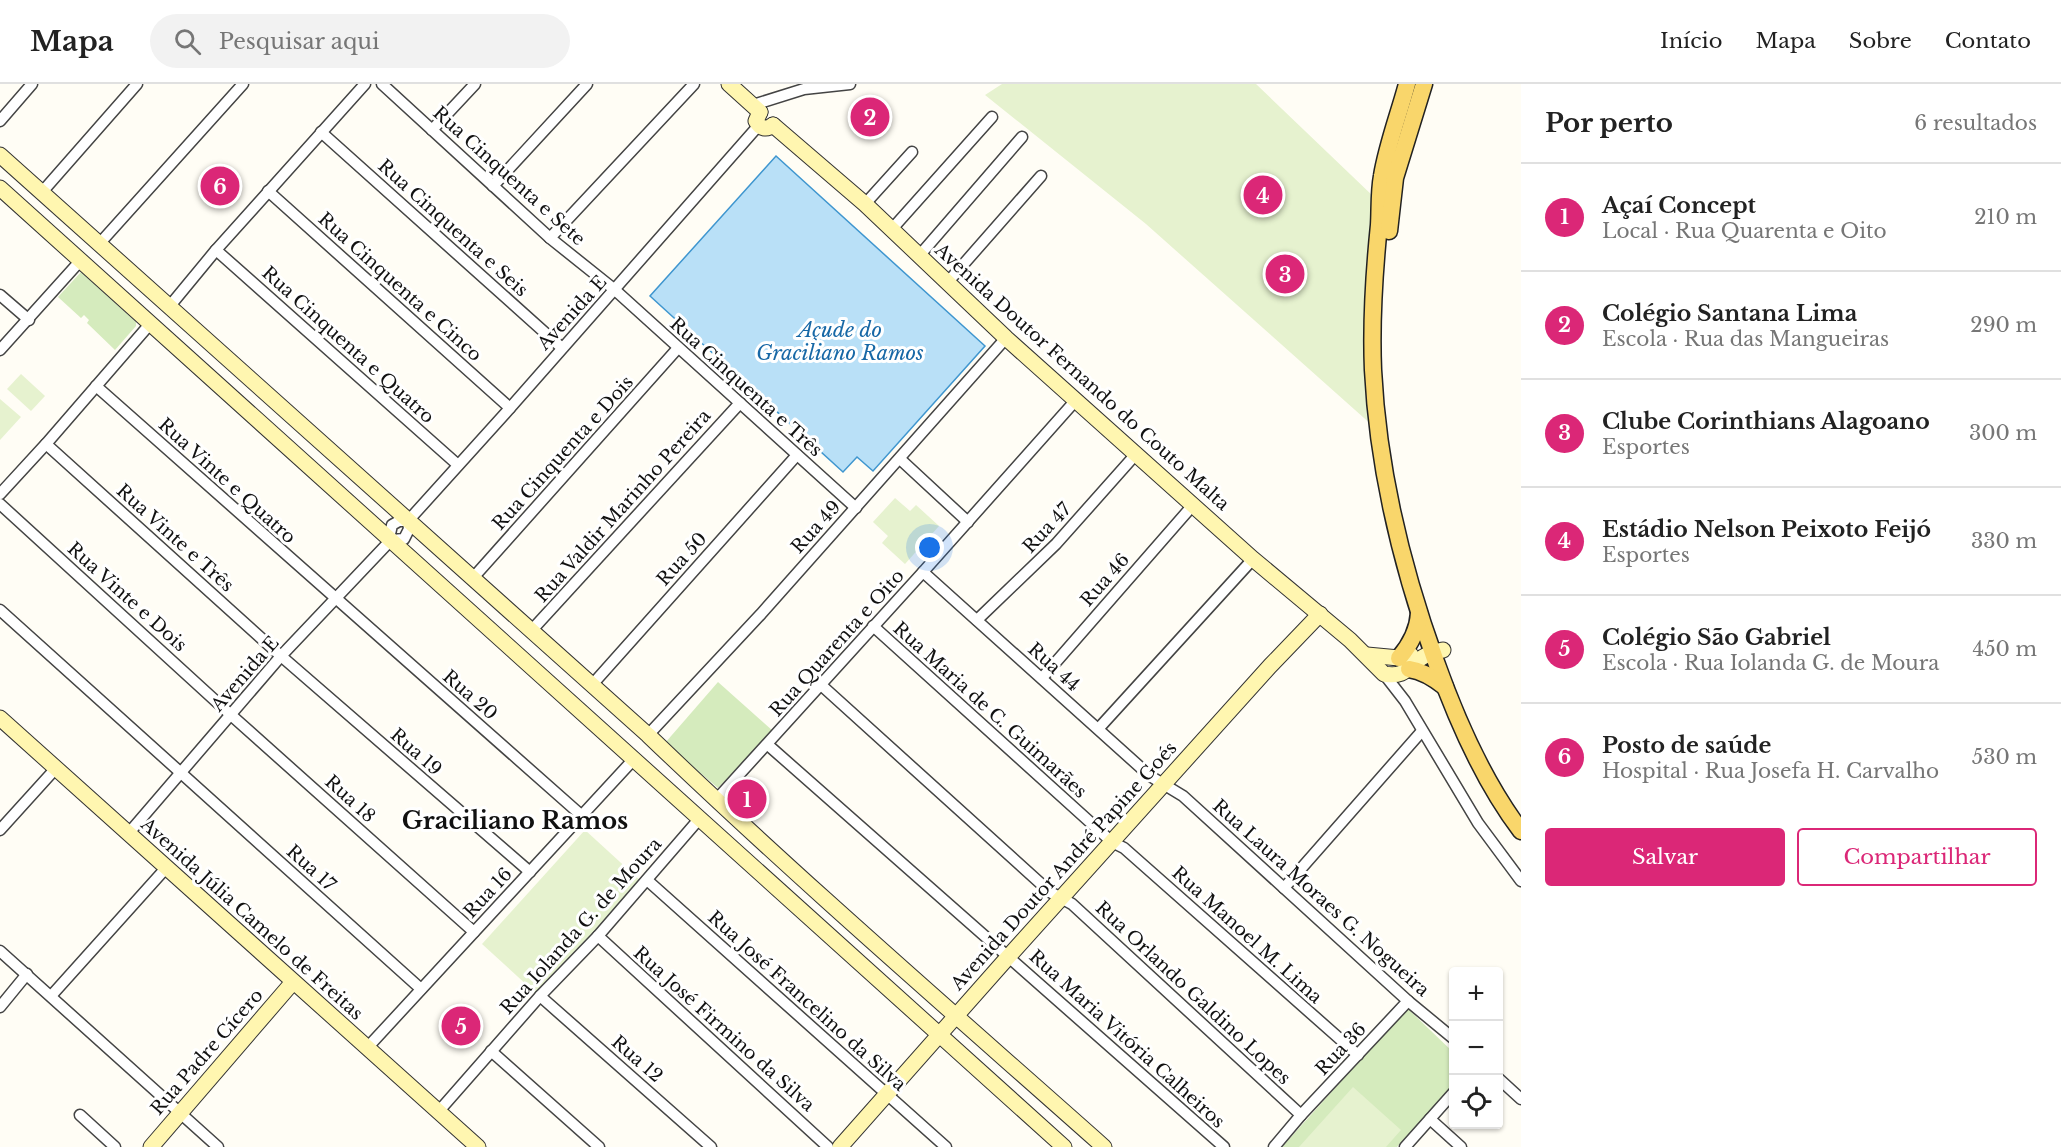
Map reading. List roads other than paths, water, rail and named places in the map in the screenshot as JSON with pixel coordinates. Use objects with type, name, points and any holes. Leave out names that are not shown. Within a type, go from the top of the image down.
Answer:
[{"type":"main road","points":[[1407,84],[1382,176],[1373,280],[1373,370],[1388,497],[1403,562],[1419,612],[1476,732],[1521,816]]},
{"type":"main road","points":[[1424,84],[1395,178],[1384,263],[1383,372],[1392,464],[1445,687],[1490,783],[1521,831]]},
{"type":"main road","points":[[1419,612],[1418,623],[1404,664],[1419,670],[1445,687]]},
{"type":"street","points":[[0,121],[32,84]]},
{"type":"street","points":[[43,191],[137,84]]},
{"type":"street","points":[[100,243],[243,84]]},
{"type":"street","points":[[169,307],[216,250],[365,84]]},
{"type":"street","name":"Rua Cinquenta e Sete","points":[[382,84],[550,238],[615,290]]},
{"type":"street","points":[[432,130],[475,84]]},
{"type":"street","points":[[493,186],[587,84]]},
{"type":"street","points":[[550,238],[694,84]]},
{"type":"street","name":"Avenida Doutor Fernando do Couto Malta","points":[[729,84],[761,117],[865,204],[1006,338],[1253,559],[1366,655],[1405,701],[1479,823],[1521,881]]},
{"type":"street","points":[[761,117],[804,90],[850,84]]},
{"type":"street","name":"Avenida E","points":[[128,834],[281,656],[392,540],[390,534],[392,525],[399,521],[408,521],[615,290],[761,117]]},
{"type":"street","points":[[892,229],[992,117]]},
{"type":"street","name":"Rua Cinquenta e Seis","points":[[321,132],[562,348]]},
{"type":"street","points":[[920,256],[1022,136]]},
{"type":"street","points":[[865,204],[912,152]]},
{"type":"street","points":[[0,155],[43,191],[133,275],[648,735],[925,990],[1104,1147]]},
{"type":"street","points":[[947,283],[1041,176]]},
{"type":"street","points":[[0,188],[1064,1147]]},
{"type":"street","name":"Rua Cinquenta e Cinco","points":[[268,191],[510,408]]},
{"type":"street","name":"Rua Cinquenta e Quatro","points":[[216,250],[458,465]]},
{"type":"street","points":[[0,350],[81,260]]},
{"type":"street","points":[[117,292],[133,275]]},
{"type":"street","name":"Rua Cinquenta e Três","points":[[615,290],[856,508]]},
{"type":"street","points":[[0,295],[28,320]]},
{"type":"street","points":[[0,494],[150,324]]},
{"type":"street","name":"Rua 49","points":[[648,735],[856,508],[1006,338]]},
{"type":"street","name":"Rua Cinquenta e Dois","points":[[472,579],[678,348]]},
{"type":"street","name":"Rua Vinte e Quatro","points":[[96,386],[336,599]]},
{"type":"street","name":"Rua Quarenta e Oito","points":[[716,800],[969,522],[1076,400]]},
{"type":"street","name":"Rua Valdir Marinho Pereira","points":[[531,631],[740,403]]},
{"type":"street","name":"Rua Vinte e Três","points":[[46,444],[281,656]]},
{"type":"street","name":"Rua 47","points":[[977,620],[1056,544],[1136,454]]},
{"type":"street","name":"Rua 50","points":[[591,686],[797,455]]},
{"type":"street","points":[[900,459],[969,522]]},
{"type":"street","name":"Rua Vinte e Dois","points":[[0,504],[231,715]]},
{"type":"street","name":"Rua 46","points":[[1042,678],[1193,505]]},
{"type":"street","points":[[1099,728],[1253,559]]},
{"type":"street","name":"Rua 44","points":[[923,572],[1150,776],[1164,785]]},
{"type":"street","name":"Rua 20","points":[[336,599],[581,815]]},
{"type":"street","name":"Rua 17","points":[[0,610],[421,989]]},
{"type":"street","name":"Avenida Doutor André Papine Goés","points":[[840,1147],[1061,898],[1270,666],[1320,614]]},
{"type":"street","name":"Rua Maria de C. Guimarães","points":[[873,626],[1112,842]]},
{"type":"street","points":[[1384,674],[1398,675],[1404,664],[1419,652],[1436,648]]},
{"type":"street","points":[[1366,655],[1404,664]]},
{"type":"street","name":"Rua 19","points":[[281,656],[530,872]]},
{"type":"street","name":"Rua Orlando Galdino Lopes","points":[[820,684],[1050,892],[1072,904],[1081,912],[1301,1114]]},
{"type":"street","name":"Rua 18","points":[[231,715],[474,932]]},
{"type":"street","name":"Avenida Júlia Camelo de Freitas","points":[[0,718],[478,1147]]},
{"type":"street","points":[[1284,888],[1422,731]]},
{"type":"street","name":"Rua Maria Vitória Calheiros","points":[[768,745],[1224,1147]]},
{"type":"street","name":"Rua 16","points":[[368,1048],[633,760]]},
{"type":"street","points":[[0,830],[57,767]]},
{"type":"street","points":[[669,789],[687,772]]},
{"type":"street","name":"Rua Laura Moraes G. Nogueira","points":[[1164,785],[1183,796],[1449,1035]]},
{"type":"street","name":"Rua Iolanda G. de Moura","points":[[439,1110],[540,996],[598,936],[699,818]]},
{"type":"street","name":"Rua Manoel M. Lima","points":[[1112,842],[1124,848],[1358,1056]]},
{"type":"street","points":[[51,996],[166,868]]},
{"type":"street","name":"Rua José Francelino da Silva","points":[[647,880],[946,1147]]},
{"type":"street","name":"Rua José Firmino da Silva","points":[[598,936],[828,1147]]},
{"type":"street","points":[[0,951],[218,1147]]},
{"type":"street","points":[[0,1006],[27,974]]},
{"type":"street","name":"Rua Padre Cícero","points":[[151,1147],[293,982]]},
{"type":"street","name":"Rua 12","points":[[540,996],[711,1147]]},
{"type":"street","name":"Rua 36","points":[[1274,1147],[1301,1114],[1358,1056],[1408,1000]]},
{"type":"street","points":[[491,1051],[599,1147]]},
{"type":"street","points":[[1503,1083],[1521,1099]]},
{"type":"street","points":[[1405,1147],[1449,1098]]},
{"type":"street","points":[[80,1114],[115,1147]]},
{"type":"street","points":[[1430,1119],[1461,1147]]},
{"type":"water","name":"Açude do Graciliano Ramos","points":[[776,156],[985,346],[873,471],[857,457],[843,472],[650,296]]},
{"type":"place","name":"Colégio Santana Lima","points":[[870,117]]},
{"type":"place","name":"Posto de saúde","points":[[220,186]]},
{"type":"place","name":"Estádio Nelson Peixoto Feijó","points":[[1263,195]]},
{"type":"place","name":"Clube Corinthians Alagoano","points":[[1285,274]]},
{"type":"place","name":"Açaí Concept","points":[[747,799]]},
{"type":"place","name":"Colégio São Gabriel","points":[[461,1026]]},
{"type":"district","name":"Graciliano Ramos","points":[[515,821]]}]
